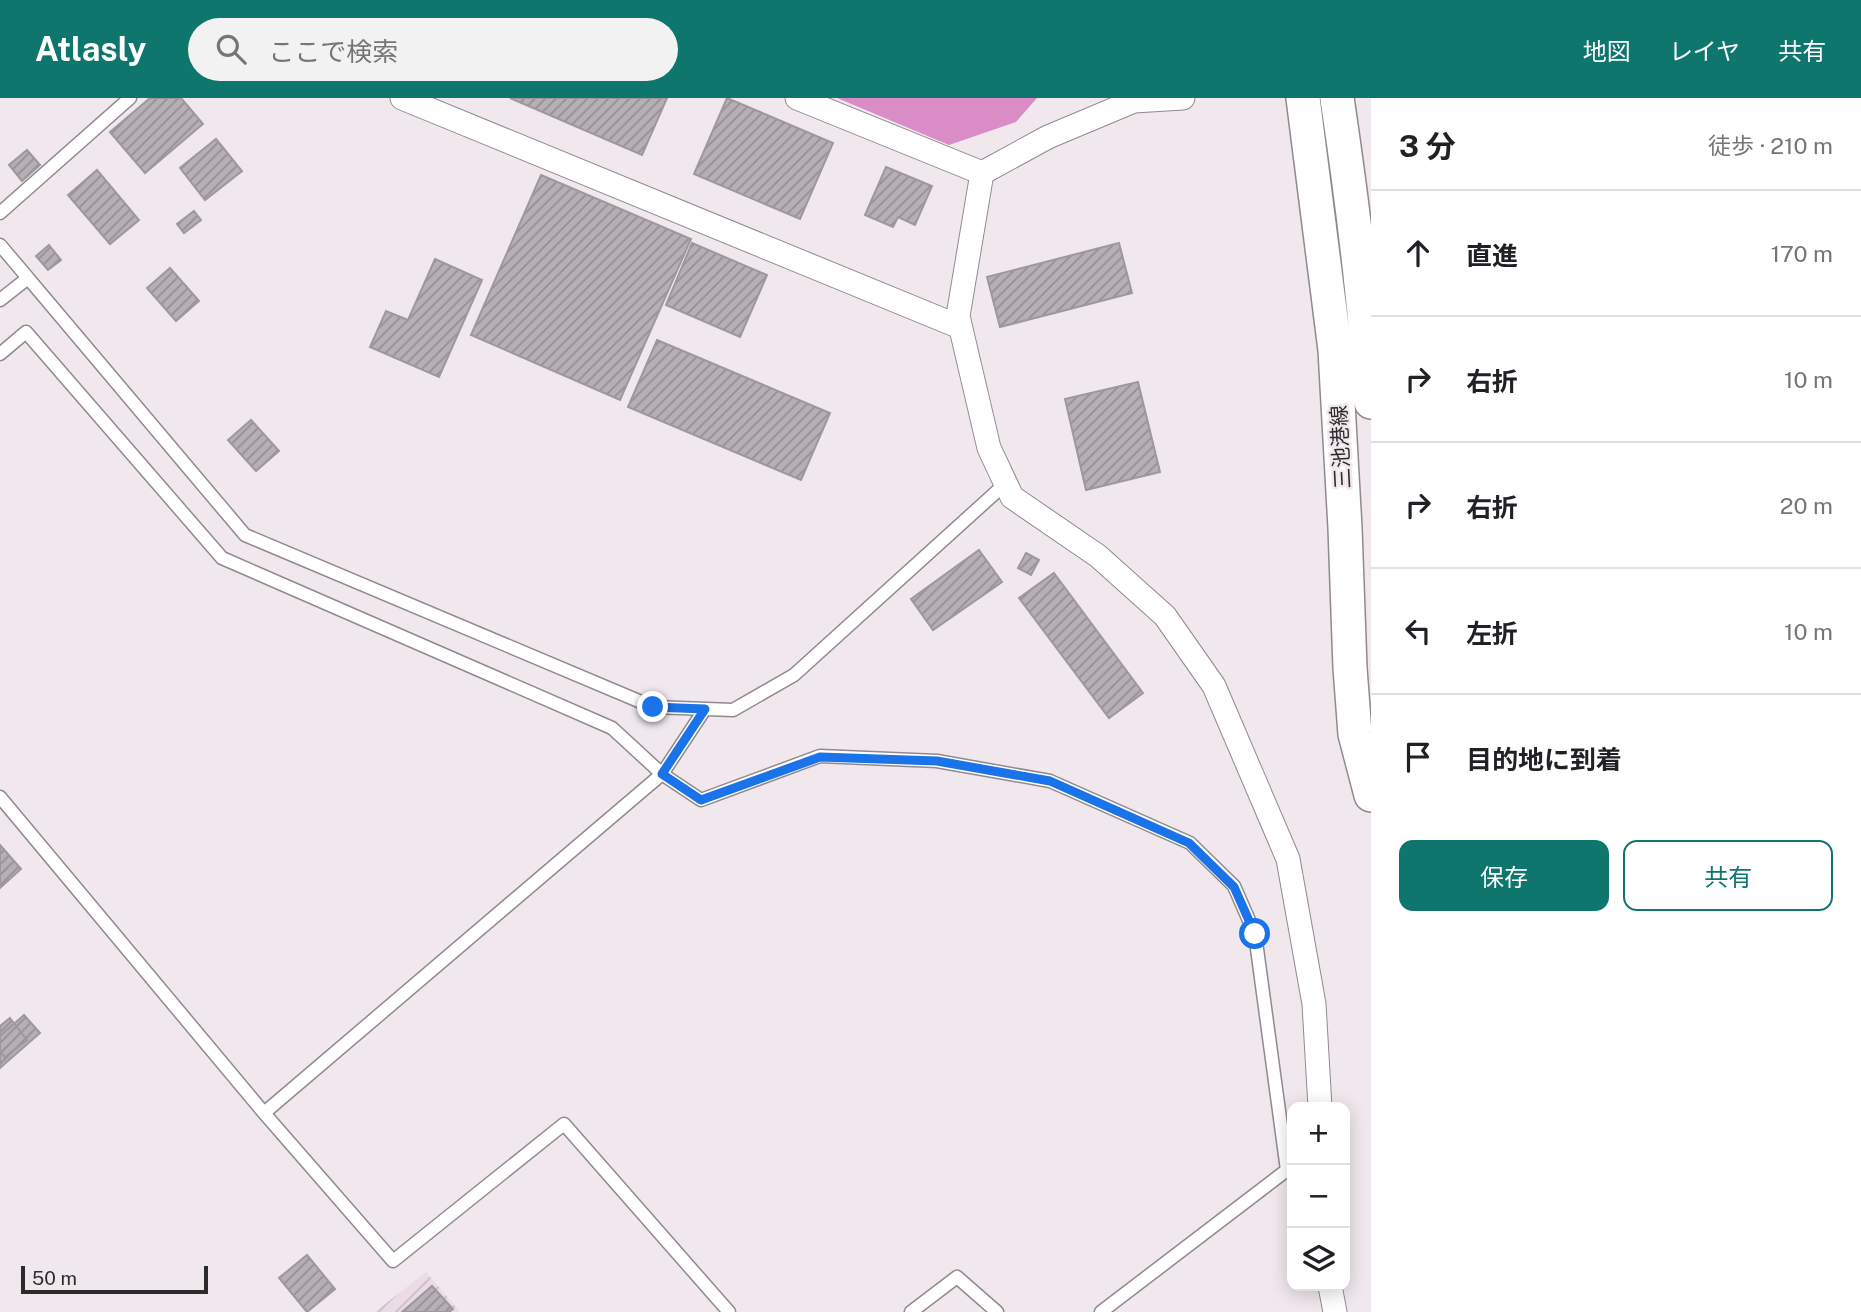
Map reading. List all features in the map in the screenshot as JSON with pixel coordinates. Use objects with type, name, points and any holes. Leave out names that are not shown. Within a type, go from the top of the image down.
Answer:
[{"type":"main road","name":"三池港線","points":[[1303,98],[1335,350],[1355,734],[1371,795]]},
{"type":"main road","name":"三池港線","points":[[1337,98],[1367,339],[1371,402]]},
{"type":"street","points":[[402,98],[960,327]]},
{"type":"street","points":[[797,98],[982,173]]},
{"type":"street","points":[[982,173],[1048,137],[1134,101],[1183,98]]},
{"type":"street","points":[[982,173],[958,316],[989,447],[1012,497],[1098,556],[1165,616],[1214,686],[1288,859],[1314,1004],[1320,1102]]},
{"type":"street","points":[[1332,1291],[1335,1312]]},
{"type":"lane","points":[[0,213],[130,98]]},
{"type":"lane","points":[[0,245],[245,535],[653,707],[733,710],[794,675],[1005,484]]},
{"type":"lane","points":[[0,300],[27,278]]},
{"type":"lane","points":[[0,354],[26,332],[222,558],[612,728],[662,774],[701,800],[820,757],[937,761],[1050,781],[1189,843],[1234,887],[1255,934],[1287,1170],[1101,1312]]},
{"type":"lane","points":[[264,1113],[662,774],[705,709]]},
{"type":"lane","points":[[0,797],[264,1113],[393,1261],[564,1125],[729,1312]]},
{"type":"lane","points":[[911,1312],[957,1276],[998,1312]]},
{"type":"shaded area","points":[[837,98],[1037,98],[1016,122],[949,145]]},
{"type":"shaded area","points":[[426,1272],[460,1312],[375,1312]]},
{"type":"building","points":[[150,98],[181,98],[203,124],[145,173],[110,132]]},
{"type":"building","points":[[510,98],[667,98],[642,155]]},
{"type":"building","points":[[727,98],[833,143],[800,219],[694,174]]},
{"type":"building","points":[[216,139],[242,171],[205,200],[180,168]]},
{"type":"building","points":[[27,150],[40,165],[22,181],[9,165]]},
{"type":"building","points":[[886,167],[932,186],[915,225],[898,217],[893,227],[865,215]]},
{"type":"building","points":[[97,170],[139,220],[110,244],[68,195]]},
{"type":"building","points":[[541,175],[691,239],[620,400],[471,335]]},
{"type":"building","points":[[194,211],[201,220],[184,233],[177,224]]},
{"type":"building","points":[[692,243],[767,275],[740,337],[666,305]]},
{"type":"building","points":[[1119,243],[1132,293],[1000,327],[987,277]]},
{"type":"building","points":[[49,245],[61,260],[48,270],[36,256]]},
{"type":"building","points":[[435,259],[482,280],[439,377],[370,347],[386,311],[408,320]]},
{"type":"building","points":[[170,268],[199,301],[176,321],[147,288]]},
{"type":"building","points":[[657,340],[830,413],[801,480],[628,407]]},
{"type":"building","points":[[1138,382],[1160,472],[1086,490],[1065,399]]},
{"type":"building","points":[[251,420],[279,451],[256,471],[228,440]]},
{"type":"building","points":[[979,550],[1002,582],[933,630],[911,599]]},
{"type":"building","points":[[1026,553],[1039,560],[1031,575],[1018,568]]},
{"type":"building","points":[[1054,573],[1143,693],[1109,718],[1019,598]]},
{"type":"building","points":[[0,845],[21,869],[0,888]]},
{"type":"building","points":[[24,1015],[40,1033],[0,1068],[0,1036]]},
{"type":"building","points":[[10,1018],[27,1040],[5,1057],[0,1052],[0,1026]]},
{"type":"building","points":[[307,1255],[335,1289],[307,1312],[279,1278]]},
{"type":"building","points":[[432,1286],[453,1309],[449,1312],[402,1312]]},
{"type":"route","points":[[653,707],[705,709],[662,774],[701,800],[820,757],[937,761],[1050,781],[1189,843],[1234,887],[1255,934]]}]
